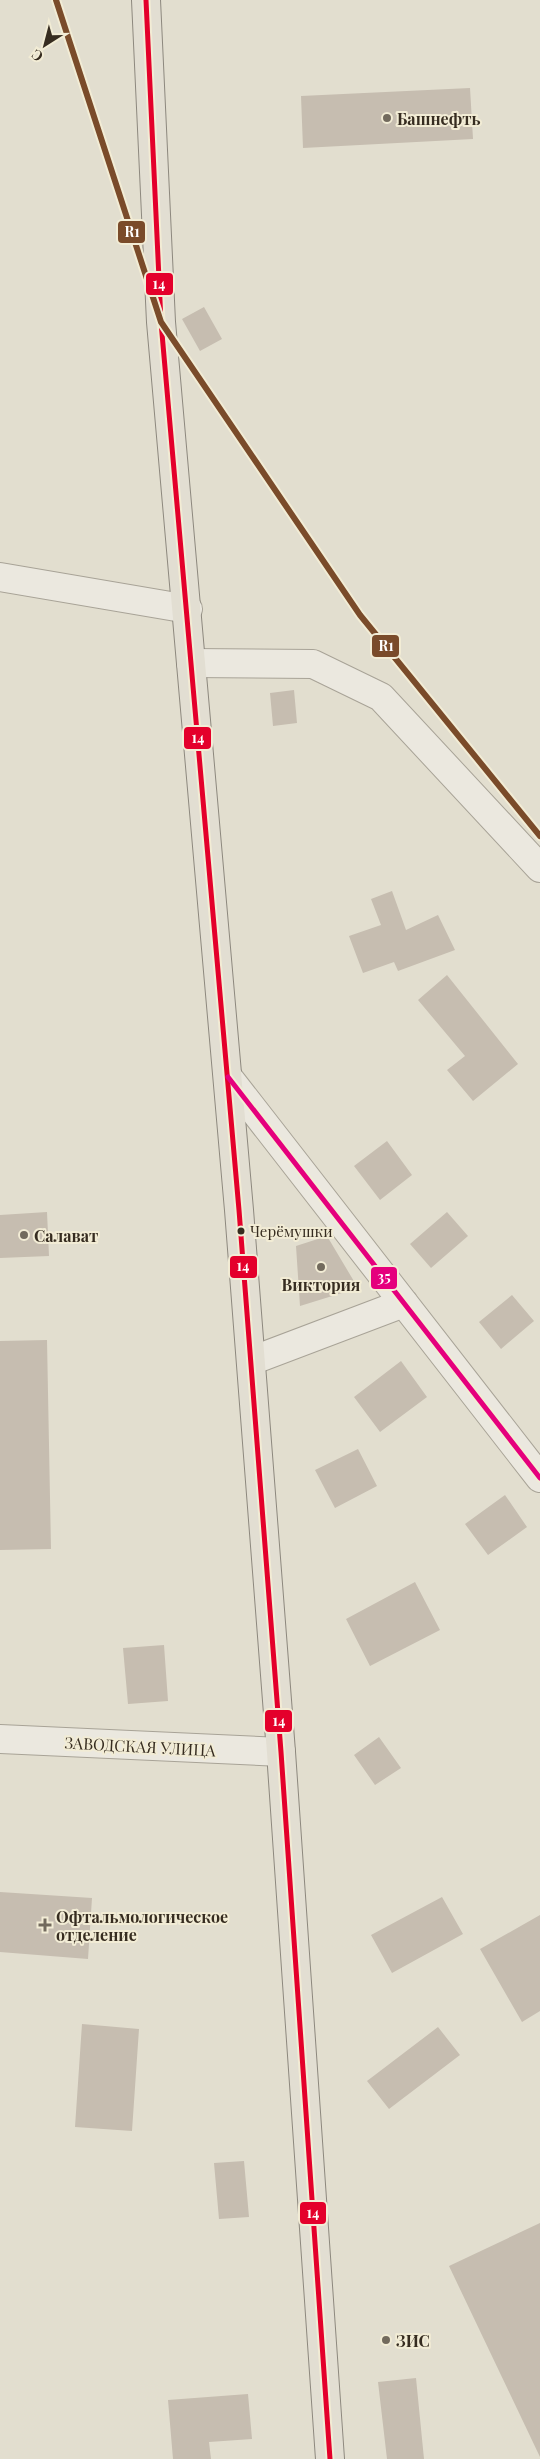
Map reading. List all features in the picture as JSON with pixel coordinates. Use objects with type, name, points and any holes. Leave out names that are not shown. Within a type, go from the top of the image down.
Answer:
[{"type":"main road","points":[[146,0],[161,322],[188,609],[191,663],[251,1361],[281,1752],[330,2459]]},
{"type":"street","points":[[7,584],[188,609]]},
{"type":"street","points":[[191,663],[313,664],[381,697],[540,868]]},
{"type":"street","points":[[228,1077],[540,1478]]},
{"type":"street","points":[[251,1361],[404,1303]]},
{"type":"street","name":"ЗАВОДСКАЯ УЛИЦА","points":[[0,1739],[281,1752]]},
{"type":"building","name":"Башнефть","points":[[470,88],[473,139],[303,148],[301,96]]},
{"type":"building","points":[[204,307],[222,339],[200,351],[182,319]]},
{"type":"building","points":[[294,690],[297,723],[273,726],[270,693]]},
{"type":"building","points":[[392,891],[406,930],[438,915],[455,950],[398,971],[394,962],[363,973],[349,936],[381,925],[371,899]]},
{"type":"building","points":[[447,975],[518,1064],[473,1101],[447,1070],[465,1056],[418,1000]]},
{"type":"building","points":[[387,1141],[412,1175],[380,1200],[354,1166]]},
{"type":"building","name":"Салават","points":[[47,1212],[49,1256],[0,1258],[0,1215]]},
{"type":"building","points":[[447,1212],[468,1236],[431,1268],[410,1244]]},
{"type":"building","name":"Виктория","points":[[327,1236],[358,1288],[300,1306],[296,1246]]},
{"type":"building","points":[[512,1295],[534,1321],[501,1349],[479,1322]]},
{"type":"building","points":[[47,1340],[51,1549],[0,1550],[0,1341]]},
{"type":"building","points":[[401,1361],[427,1397],[380,1432],[354,1397]]},
{"type":"building","points":[[358,1449],[377,1486],[335,1508],[315,1470]]},
{"type":"building","points":[[505,1495],[527,1527],[488,1555],[465,1524]]},
{"type":"building","points":[[415,1582],[440,1630],[370,1666],[346,1619]]},
{"type":"building","points":[[164,1645],[168,1701],[128,1704],[123,1648]]},
{"type":"building","points":[[379,1737],[401,1768],[375,1785],[354,1755]]},
{"type":"building","name":"Офтальмологическое отделение","points":[[0,1892],[92,1898],[88,1959],[0,1952]]},
{"type":"building","points":[[442,1897],[463,1934],[392,1973],[371,1935]]},
{"type":"building","points":[[540,1915],[540,2011],[522,2022],[480,1949]]},
{"type":"building","points":[[82,2024],[139,2029],[132,2131],[75,2127]]},
{"type":"building","points":[[438,2027],[460,2055],[389,2109],[367,2081]]},
{"type":"building","points":[[244,2161],[249,2217],[219,2219],[214,2163]]},
{"type":"building","points":[[540,2223],[540,2457],[449,2266]]},
{"type":"building","points":[[416,2378],[424,2459],[387,2459],[378,2382]]},
{"type":"building","points":[[248,2394],[252,2439],[209,2442],[211,2459],[173,2459],[168,2400]]},
{"type":"transit line","name":"R1","points":[[56,0],[161,322],[360,615],[540,836]]},
{"type":"transit line","name":"14","points":[[146,0],[161,322],[239,1210],[281,1752],[330,2459]]},
{"type":"transit line","name":"35","points":[[228,1077],[540,1478]]},
{"type":"place","name":"Башнефть","points":[[387,118]]},
{"type":"place","name":"Черёмушки","points":[[241,1231]]},
{"type":"place","name":"Салават","points":[[24,1235]]},
{"type":"place","name":"Виктория","points":[[321,1267]]},
{"type":"place","name":"Офтальмологическое отделение","points":[[45,1925]]},
{"type":"place","name":"ЗИС","points":[[386,2340]]}]
